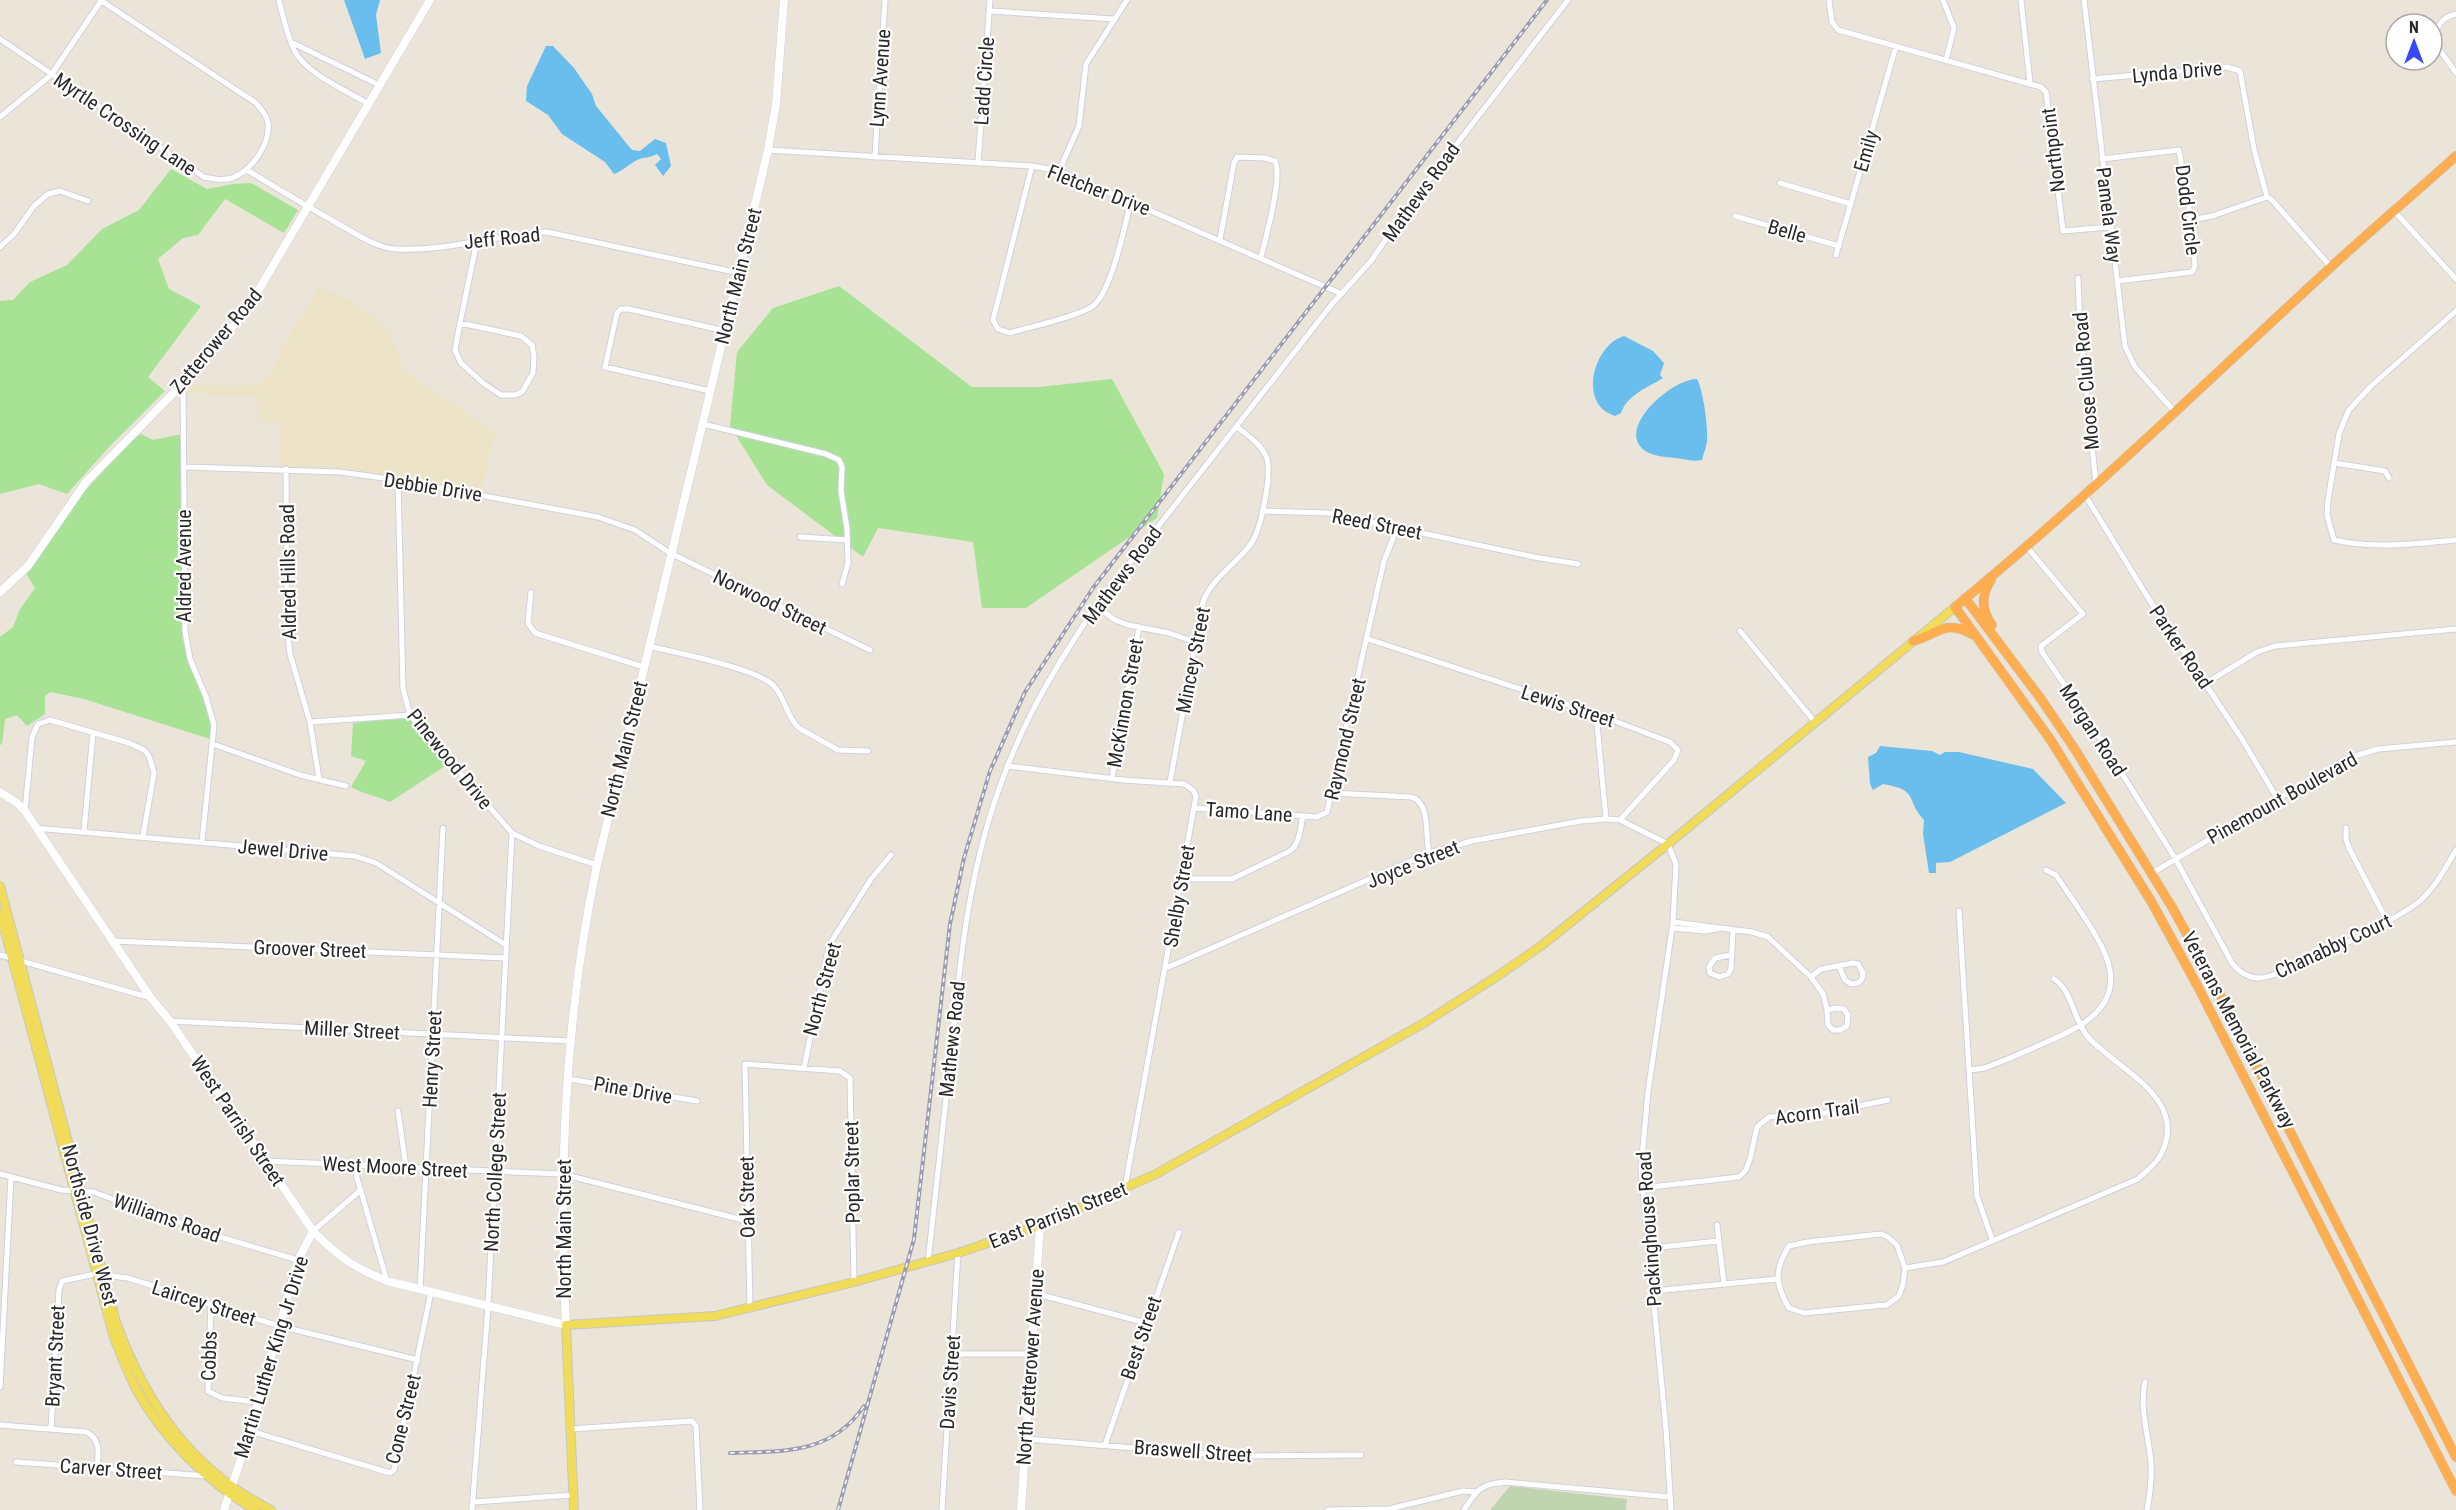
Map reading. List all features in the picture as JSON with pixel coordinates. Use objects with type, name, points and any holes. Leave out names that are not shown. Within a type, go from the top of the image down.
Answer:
[{"type":"highway","points":[[1955,607],[2085,495],[2331,267],[2456,156]]},
{"type":"highway","points":[[1992,576],[1985,593],[1984,609],[2041,699]]},
{"type":"highway","name":"Veterans Memorial Parkway","points":[[1965,598],[2041,699],[2152,873],[2225,1004],[2456,1457]]},
{"type":"highway","name":"Veterans Memorial Parkway","points":[[1955,607],[2050,739],[2151,901],[2197,985],[2456,1491]]},
{"type":"highway","points":[[1913,641],[1923,639],[1939,628],[1950,626],[1961,628],[1977,637]]},
{"type":"main road","name":"East Parrish Street","points":[[566,1325],[715,1316],[750,1309],[958,1254],[1040,1225],[1125,1189],[1221,1139],[1353,1064],[1424,1023],[1503,972],[1573,921],[1955,607]]},
{"type":"main road","name":"Northside Drive West","points":[[0,886],[114,1338],[136,1389],[166,1431],[207,1476],[271,1510]]},
{"type":"main road","name":"Northside Drive West","points":[[0,913],[17,960]]},
{"type":"main road","name":"Northside Drive West","points":[[99,1274],[130,1360],[164,1418],[183,1442],[230,1489],[255,1510]]},
{"type":"main road","name":"North Main Street","points":[[566,1325],[574,1510]]},
{"type":"street","points":[[0,117],[51,75],[100,0],[256,102],[268,122],[267,138],[263,148],[247,170]]},
{"type":"street","points":[[279,0],[291,42],[300,60],[313,71],[369,104]]},
{"type":"street","name":"Zetterower Road","points":[[0,592],[28,566],[86,482],[183,383],[248,308],[430,0]]},
{"type":"street","name":"North Main Street","points":[[566,1325],[561,1243],[562,1174],[570,1041],[581,949],[597,865],[670,553],[768,150],[779,74],[784,0]]},
{"type":"street","name":"Lynn Avenue","points":[[875,157],[885,0]]},
{"type":"street","name":"Ladd Circle","points":[[978,162],[990,0]]},
{"type":"street","points":[[1059,171],[1079,126],[1086,64],[1127,0]]},
{"type":"street","name":"Mathews Road","points":[[928,1262],[964,929],[980,853],[1007,766],[1041,693],[1096,606],[1342,294],[1371,261],[1432,174],[1568,0]]},
{"type":"street","name":"Northpoint","points":[[1829,0],[1832,22],[1838,30],[2030,83],[2046,92],[2063,231],[2110,227]]},
{"type":"street","points":[[1943,0],[1954,28],[1946,60]]},
{"type":"street","points":[[2021,0],[2030,83]]},
{"type":"street","name":"Pamela Way","points":[[2084,0],[2122,327],[2130,359],[2142,376],[2175,412]]},
{"type":"street","points":[[990,11],[1114,19]]},
{"type":"street","points":[[2456,14],[2450,15],[2441,22],[2436,30],[2435,43],[2456,73]]},
{"type":"street","name":"Myrtle Crossing Lane","points":[[0,39],[204,177],[217,180],[231,178],[247,170]]},
{"type":"street","points":[[291,42],[381,86]]},
{"type":"street","name":"Emily","points":[[1836,255],[1896,46]]},
{"type":"street","name":"Lynda Drive","points":[[2092,79],[2228,67],[2240,71],[2254,149],[2267,197],[2331,267]]},
{"type":"street","name":"Fletcher Drive","points":[[768,150],[978,162],[1032,166],[1059,171],[1220,239],[1342,294]]},
{"type":"street","name":"Dodd Circle","points":[[2102,159],[2179,150],[2191,220],[2194,266],[2192,272],[2117,281]]},
{"type":"street","points":[[1220,239],[1237,157],[1265,158],[1275,161],[1277,182],[1261,257]]},
{"type":"street","points":[[1032,166],[993,320],[998,328],[1010,333],[1092,307],[1101,296],[1112,274],[1131,201]]},
{"type":"street","name":"Jeff Road","points":[[247,170],[307,207],[376,244],[392,248],[429,247],[524,234],[564,234],[739,273]]},
{"type":"street","points":[[1780,183],[1851,204]]},
{"type":"street","points":[[0,247],[14,234],[34,206],[48,194],[60,190],[88,201]]},
{"type":"street","points":[[2191,220],[2212,216],[2267,197]]},
{"type":"street","points":[[2395,212],[2456,279]]},
{"type":"street","name":"Belle","points":[[1735,216],[1839,246]]},
{"type":"street","points":[[460,323],[521,336],[532,345],[533,374],[522,392],[515,395],[501,395],[483,383],[461,363],[455,350],[460,323],[477,241]]},
{"type":"street","name":"Moose Club Road","points":[[2078,278],[2080,326],[2096,485]]},
{"type":"street","points":[[710,391],[605,367],[617,313],[621,309],[628,309],[725,331]]},
{"type":"street","points":[[2456,311],[2371,386],[2349,410],[2341,426],[2327,515],[2334,540],[2371,546],[2456,540]]},
{"type":"street","name":"Aldred Avenue","points":[[183,383],[184,631],[190,660],[209,704],[214,725],[202,842]]},
{"type":"street","points":[[703,424],[826,454],[839,460],[842,467],[841,491],[848,563],[842,584]]},
{"type":"street","name":"Mincey Street","points":[[1170,782],[1206,594],[1252,544],[1262,511],[1268,476],[1267,459],[1257,443],[1237,427]]},
{"type":"street","points":[[2334,463],[2385,471],[2390,478]]},
{"type":"street","name":"Debbie Drive","points":[[184,467],[340,472],[398,480],[598,516],[635,530],[670,553]]},
{"type":"street","name":"Aldred Hills Road","points":[[286,469],[287,626],[290,654],[310,722],[319,779]]},
{"type":"street","name":"Pinewood Drive","points":[[398,480],[403,688],[410,716],[512,833],[528,842],[597,865]]},
{"type":"street","name":"Parker Road","points":[[2085,495],[2151,603],[2206,683],[2277,798]]},
{"type":"street","name":"Reed Street","points":[[1262,511],[1328,513],[1534,557],[1578,564]]},
{"type":"street","name":"Raymond Street","points":[[1182,879],[1232,879],[1288,852],[1294,849],[1297,842],[1303,816],[1325,814],[1329,808],[1384,561],[1397,528]]},
{"type":"street","points":[[800,537],[847,540]]},
{"type":"street","name":"Morgan Road","points":[[2027,547],[2083,614],[2041,646],[2042,652],[2089,721],[2175,858]]},
{"type":"street","name":"Norwood Street","points":[[670,553],[870,650]]},
{"type":"street","points":[[531,592],[528,623],[535,633],[644,667]]},
{"type":"street","points":[[1096,606],[1115,620],[1195,642]]},
{"type":"street","name":"McKinnon Street","points":[[1112,778],[1139,627]]},
{"type":"street","points":[[2206,683],[2257,652],[2275,646],[2456,629]]},
{"type":"street","points":[[1740,631],[1815,722]]},
{"type":"street","name":"Lewis Street","points":[[1368,639],[1596,714],[1670,742],[1678,750],[1674,760],[1620,820]]},
{"type":"street","points":[[649,646],[760,676],[776,689],[799,728],[838,750],[868,751]]},
{"type":"street","points":[[1596,714],[1606,819]]},
{"type":"street","points":[[310,722],[410,716]]},
{"type":"street","points":[[25,811],[32,736],[38,724],[50,720],[129,743],[144,750],[153,764],[153,773],[143,836]]},
{"type":"street","points":[[84,831],[93,734]]},
{"type":"street","name":"Pinemount Boulevard","points":[[2152,873],[2348,758],[2378,749],[2456,742]]},
{"type":"street","points":[[213,744],[272,765],[346,786]]},
{"type":"street","points":[[1007,766],[1184,784],[1193,790],[1196,796],[1195,808]]},
{"type":"street","name":"West Parrish Street","points":[[0,792],[25,811],[151,998],[170,1021],[313,1231],[344,1260],[387,1281],[566,1325]]},
{"type":"street","points":[[1332,793],[1411,797],[1419,801],[1424,808],[1429,854]]},
{"type":"street","name":"Tamo Lane","points":[[1195,808],[1303,816]]},
{"type":"street","name":"Shelby Street","points":[[1125,1189],[1195,808]]},
{"type":"street","name":"Joyce Street","points":[[1166,968],[1429,854],[1472,841],[1581,821],[1606,819],[1620,820],[1668,844]]},
{"type":"street","name":"Jewel Drive","points":[[35,828],[355,856],[376,863],[506,945]]},
{"type":"street","name":"Henry Street","points":[[420,1290],[443,828]]},
{"type":"street","points":[[2346,828],[2349,848],[2388,921]]},
{"type":"street","name":"North College Street","points":[[472,1510],[488,1307],[512,833]]},
{"type":"street","name":"Packinghouse Road","points":[[1668,844],[1676,864],[1672,925],[1643,1135],[1642,1188],[1666,1429],[1671,1510]]},
{"type":"street","name":"Chanabby Court","points":[[2175,858],[2232,963],[2243,974],[2261,978],[2281,972],[2388,921],[2421,900],[2434,886],[2456,850]]},
{"type":"street","name":"North Street","points":[[804,1068],[829,945],[871,879],[891,855]]},
{"type":"street","points":[[1970,1070],[1985,1068],[2081,1027],[2099,1009],[2106,998],[2110,980],[2109,968],[2102,948],[2056,875],[2046,870]]},
{"type":"street","points":[[1959,911],[1977,1196],[1992,1239]]},
{"type":"street","points":[[1672,925],[1706,925],[1719,929],[1752,932],[1768,937],[1811,977],[1823,994],[1828,1025],[1833,1029],[1847,1026],[1848,1015],[1844,1009],[1827,1010]]},
{"type":"street","points":[[1731,956],[1715,958],[1709,967],[1710,973],[1714,976],[1725,976],[1731,969],[1733,931]]},
{"type":"street","name":"Groover Street","points":[[114,941],[506,958]]},
{"type":"street","points":[[0,955],[151,998]]},
{"type":"street","points":[[1811,977],[1821,969],[1845,963],[1858,964],[1863,973],[1862,979],[1858,983],[1851,984],[1845,980],[1839,966]]},
{"type":"street","points":[[1905,1268],[1943,1262],[1992,1239],[2138,1179],[2159,1158],[2167,1139],[2166,1114],[2154,1094],[2093,1041],[2081,1027],[2062,984],[2054,979]]},
{"type":"street","name":"Miller Street","points":[[170,1021],[570,1041]]},
{"type":"street","name":"Oak Street","points":[[750,1309],[745,1064],[804,1068]]},
{"type":"street","name":"Poplar Street","points":[[804,1068],[846,1073],[849,1078],[854,1282]]},
{"type":"street","name":"Pine Drive","points":[[569,1079],[697,1101]]},
{"type":"street","name":"Acorn Trail","points":[[1642,1188],[1739,1177],[1746,1170],[1750,1160],[1756,1127],[1769,1117],[1825,1113],[1888,1100]]},
{"type":"street","points":[[398,1111],[406,1167]]},
{"type":"street","name":"West Moore Street","points":[[265,1161],[562,1174],[747,1221]]},
{"type":"street","points":[[353,1164],[387,1281]]},
{"type":"street","name":"Williams Road","points":[[0,1174],[61,1190],[93,1192],[220,1237],[298,1260]]},
{"type":"street","points":[[0,1387],[11,1177]]},
{"type":"street","name":"Martin Luther King Jr Drive","points":[[224,1510],[250,1431],[298,1260],[313,1231],[362,1190]]},
{"type":"street","name":"North Zetterower Avenue","points":[[1021,1510],[1040,1225]]},
{"type":"street","points":[[1717,1225],[1724,1284]]},
{"type":"street","name":"Best Street","points":[[1105,1445],[1179,1232]]},
{"type":"street","points":[[1881,1234],[1897,1245],[1905,1268],[1899,1296],[1887,1305],[1804,1313],[1789,1308],[1778,1279],[1779,1262],[1789,1246],[1881,1234]]},
{"type":"street","points":[[1660,1247],[1719,1241]]},
{"type":"street","name":"Davis Street","points":[[942,1510],[958,1254]]},
{"type":"street","name":"Laircey Street","points":[[99,1274],[128,1278],[279,1326],[418,1360]]},
{"type":"street","name":"Bryant Street","points":[[51,1429],[59,1290],[62,1281],[99,1274]]},
{"type":"street","points":[[1653,1290],[1778,1279]]},
{"type":"street","name":"Cone Street","points":[[250,1431],[390,1473],[394,1470],[430,1292]]},
{"type":"street","points":[[1034,1293],[1146,1323]]},
{"type":"street","name":"Cobbs","points":[[211,1306],[208,1391],[222,1398],[257,1402]]},
{"type":"street","points":[[952,1354],[1031,1354]]},
{"type":"street","points":[[2145,1382],[2142,1394],[2151,1464],[2147,1510]]},
{"type":"street","points":[[570,1429],[692,1421],[696,1426],[697,1437],[700,1510]]},
{"type":"street","points":[[0,1425],[79,1431],[93,1435],[99,1447],[97,1469]]},
{"type":"street","name":"Braswell Street","points":[[1026,1439],[1230,1456],[1360,1455]]},
{"type":"street","name":"Carver Street","points":[[16,1462],[207,1476]]},
{"type":"street","points":[[1464,1510],[1476,1492],[1484,1485],[1505,1482],[1670,1497]]},
{"type":"street","points":[[1328,1510],[1328,1508],[1389,1509],[1463,1491],[1476,1492]]},
{"type":"street","points":[[473,1502],[573,1495]]},
{"type":"shaded area","points":[[319,287],[351,301],[380,322],[392,336],[403,370],[495,433],[481,492],[357,471],[280,469],[281,423],[259,422],[257,397],[189,394],[188,386],[259,385],[276,367],[278,352],[289,338]]},
{"type":"green space","points":[[171,169],[207,189],[251,183],[298,210],[284,233],[225,199],[198,235],[183,238],[158,259],[169,289],[201,306],[148,377],[165,391],[109,447],[67,494],[39,484],[0,494],[0,301],[13,300],[30,282],[67,265],[102,229],[139,210]]},
{"type":"green space","points":[[839,286],[972,387],[1039,387],[1112,379],[1164,474],[1157,518],[1026,608],[982,608],[973,542],[878,528],[863,557],[767,485],[730,426],[737,352],[773,308]]},
{"type":"green space","points":[[141,434],[153,440],[182,434],[182,637],[209,713],[210,739],[84,699],[50,692],[45,696],[45,714],[27,726],[17,715],[5,719],[0,745],[0,637],[13,627],[20,609],[35,588],[26,574],[83,493],[131,441]]},
{"type":"green space","points":[[409,717],[450,763],[390,802],[351,787],[366,761],[351,756],[353,723]]},
{"type":"green space","points":[[1510,1486],[1627,1499],[1626,1510],[1490,1510]]},
{"type":"water","points":[[344,0],[380,0],[376,15],[381,53],[365,59]]},
{"type":"water","points":[[546,46],[553,46],[574,68],[592,94],[596,106],[632,150],[640,151],[655,139],[666,143],[671,166],[663,176],[655,165],[661,159],[657,154],[637,160],[614,174],[605,162],[562,134],[548,115],[526,101],[527,86]]},
{"type":"water","points":[[1624,336],[1653,351],[1664,363],[1660,375],[1663,378],[1633,397],[1621,413],[1615,416],[1599,405],[1593,386],[1594,376],[1596,365],[1607,347]]},
{"type":"water","points":[[1697,379],[1704,402],[1707,432],[1702,460],[1691,461],[1647,452],[1638,443],[1636,432],[1649,408],[1673,387]]},
{"type":"water","points":[[1880,746],[1932,751],[1940,755],[1945,752],[1959,752],[2033,769],[2066,803],[1950,862],[1936,863],[1936,873],[1929,873],[1923,834],[1924,820],[1910,797],[1895,786],[1883,784],[1873,790],[1870,784],[1868,757],[1876,753]]},
{"type":"railway","points":[[838,1510],[914,1239],[950,924],[964,858],[990,771],[1025,692],[1093,588],[1547,0]]},
{"type":"railway","points":[[730,1453],[787,1450],[821,1442],[837,1434],[864,1406]]}]
